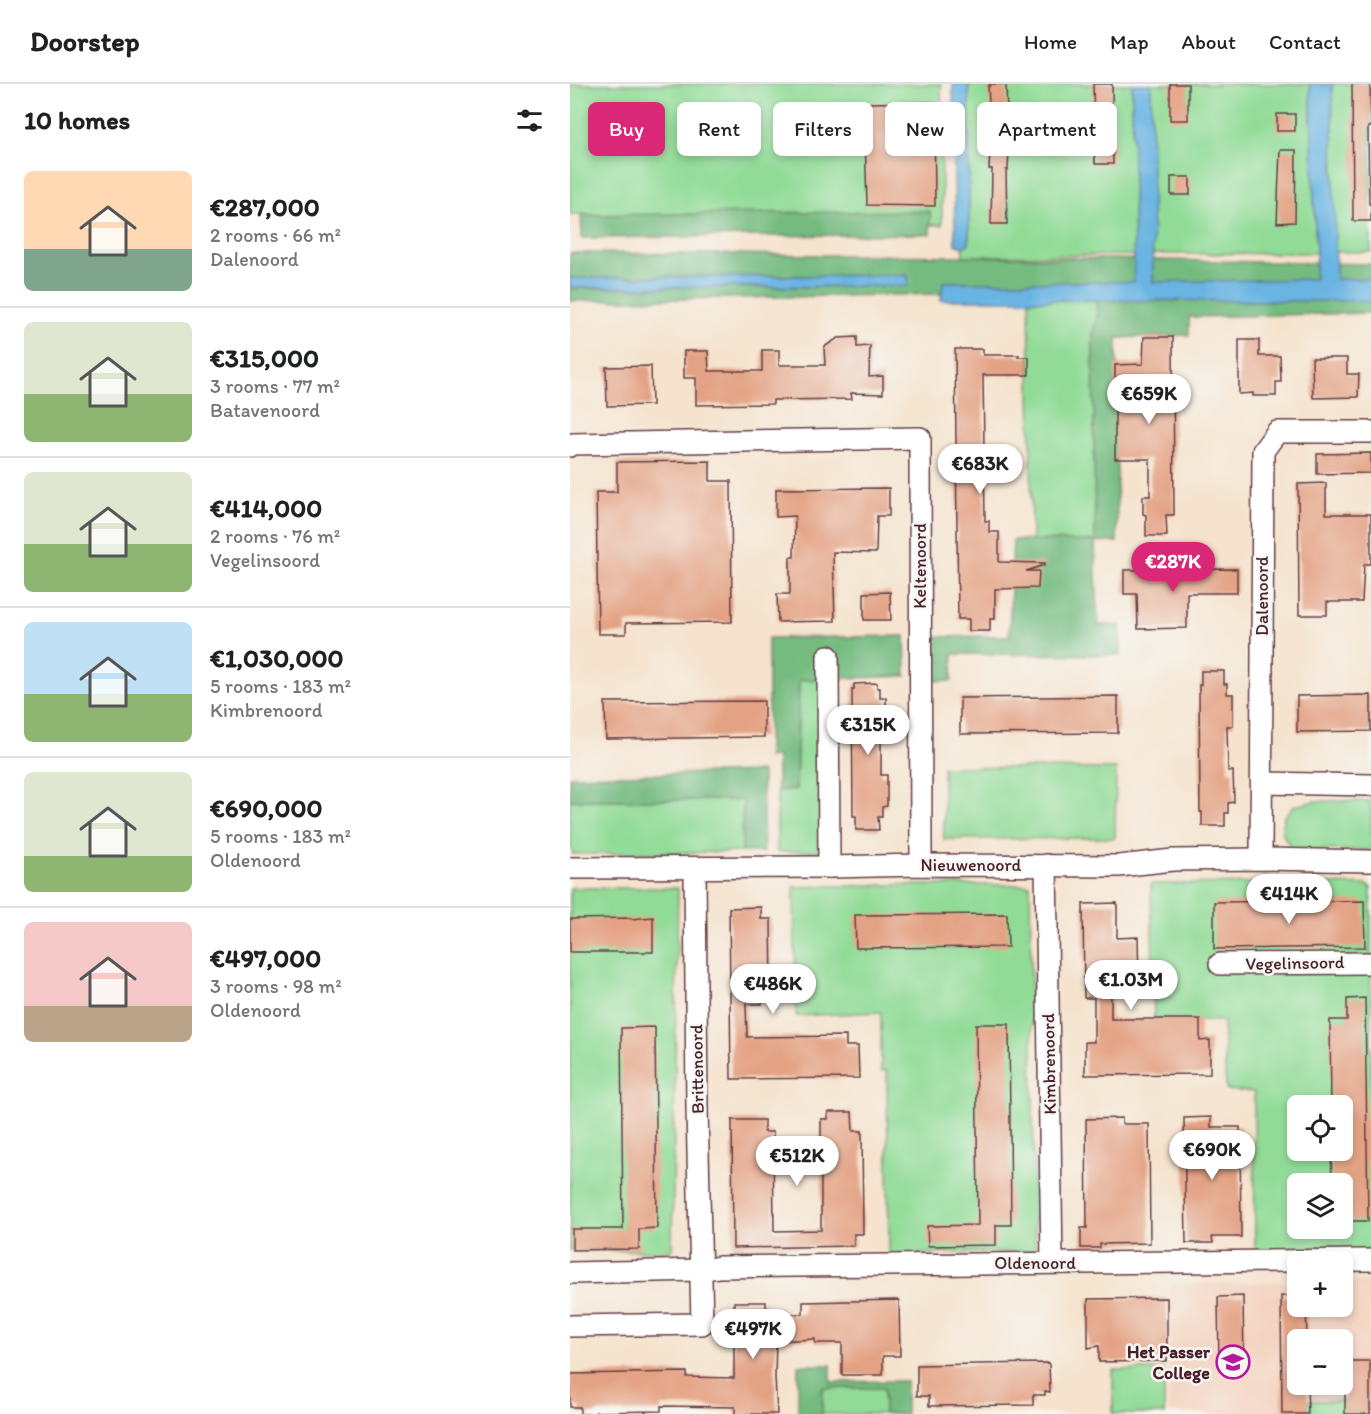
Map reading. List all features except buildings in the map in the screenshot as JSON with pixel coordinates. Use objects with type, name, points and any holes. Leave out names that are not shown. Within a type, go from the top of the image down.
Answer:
[{"type":"street","name":"Dalenoord","points":[[1261,859],[1263,451],[1277,432],[1371,432]]},
{"type":"street","name":"Keltenoord","points":[[570,446],[572,444],[920,438],[921,865]]},
{"type":"street","points":[[828,656],[829,867]]},
{"type":"street","points":[[1262,783],[1371,785]]},
{"type":"street","name":"Nieuwenoord","points":[[570,868],[1119,866],[1173,860],[1261,859],[1371,861]]},
{"type":"street","name":"Kimbrenoord","points":[[1046,865],[1052,1263]]},
{"type":"street","name":"Brittenoord","points":[[694,868],[700,1270]]},
{"type":"street","name":"Vegelinsoord","points":[[1220,964],[1371,963]]},
{"type":"street","name":"Oldenoord","points":[[570,1273],[700,1270],[719,1267],[1371,1260]]},
{"type":"street","points":[[570,1326],[702,1324],[700,1270]]},
{"type":"shaded area","name":"Het Passer College","points":[[1371,1281],[1371,1414],[1169,1414],[1170,1284],[1287,1282],[1287,1317],[1353,1317],[1353,1282]]},
{"type":"green space","points":[[570,84],[941,84],[941,102],[885,102],[885,156],[942,156],[942,225],[570,214]]},
{"type":"green space","points":[[969,84],[1132,84],[1134,255],[963,256],[963,247],[969,243]]},
{"type":"green space","points":[[1151,84],[1310,84],[1316,253],[1152,254]]},
{"type":"green space","points":[[1332,84],[1371,84],[1371,252],[1335,252]]},
{"type":"green space","points":[[930,211],[930,234],[582,238],[581,215]]},
{"type":"green space","points":[[570,253],[963,256],[1371,264],[1371,313],[1189,317],[1189,335],[1117,338],[1117,542],[1095,542],[1098,625],[1120,625],[1121,655],[953,654],[952,681],[925,681],[925,637],[1009,636],[1013,540],[1095,541],[1093,332],[1097,320],[1096,291],[570,301],[570,288],[908,286],[908,275],[570,278]]},
{"type":"green space","points":[[1096,291],[1097,320],[1093,332],[1095,542],[1032,540],[1029,292]]},
{"type":"green space","points":[[905,636],[906,676],[799,680],[796,789],[777,791],[777,757],[768,757],[768,638]]},
{"type":"green space","points":[[836,679],[836,851],[777,852],[777,791],[796,789],[799,680]]},
{"type":"green space","points":[[943,767],[1116,769],[1115,838],[944,839]]},
{"type":"green space","points":[[762,772],[764,852],[742,852],[743,800],[570,800],[570,776]]},
{"type":"green space","points":[[570,800],[743,800],[742,852],[573,854],[570,843]]},
{"type":"green space","points":[[1316,801],[1371,801],[1371,848],[1369,850],[1293,850],[1282,833],[1284,817],[1294,806]]},
{"type":"green space","points":[[1294,883],[1366,885],[1371,888],[1371,1254],[1353,1255],[1353,1251],[1287,1251],[1287,1257],[1255,1258],[1254,1092],[1226,1090],[1223,1021],[1154,1019],[1151,884]]},
{"type":"green space","points":[[1030,885],[1035,1251],[889,1255],[887,1071],[881,1071],[881,1012],[796,1016],[794,887]]},
{"type":"green space","points":[[570,888],[678,888],[672,1251],[570,1250]]},
{"type":"green space","points":[[798,1365],[831,1365],[831,1382],[906,1381],[906,1414],[884,1414],[884,1388],[823,1388],[822,1414],[798,1414]]},
{"type":"green space","points":[[1113,1370],[1164,1370],[1164,1414],[1113,1414]]},
{"type":"green space","points":[[823,1388],[884,1388],[884,1414],[822,1414]]},
{"type":"green space","points":[[1307,1401],[1345,1401],[1345,1414],[1308,1414]]},
{"type":"water","points":[[953,84],[969,84],[969,243],[963,247],[955,244],[954,156],[965,156],[965,102],[953,102]]},
{"type":"water","points":[[1132,84],[1151,84],[1153,282],[1315,279],[1310,84],[1332,84],[1336,279],[1371,279],[1371,301],[941,300],[943,282],[1134,282]]},
{"type":"water","points":[[908,275],[908,286],[570,288],[570,278]]},
{"type":"place","name":"Het Passer College","points":[[1233,1362]]}]
